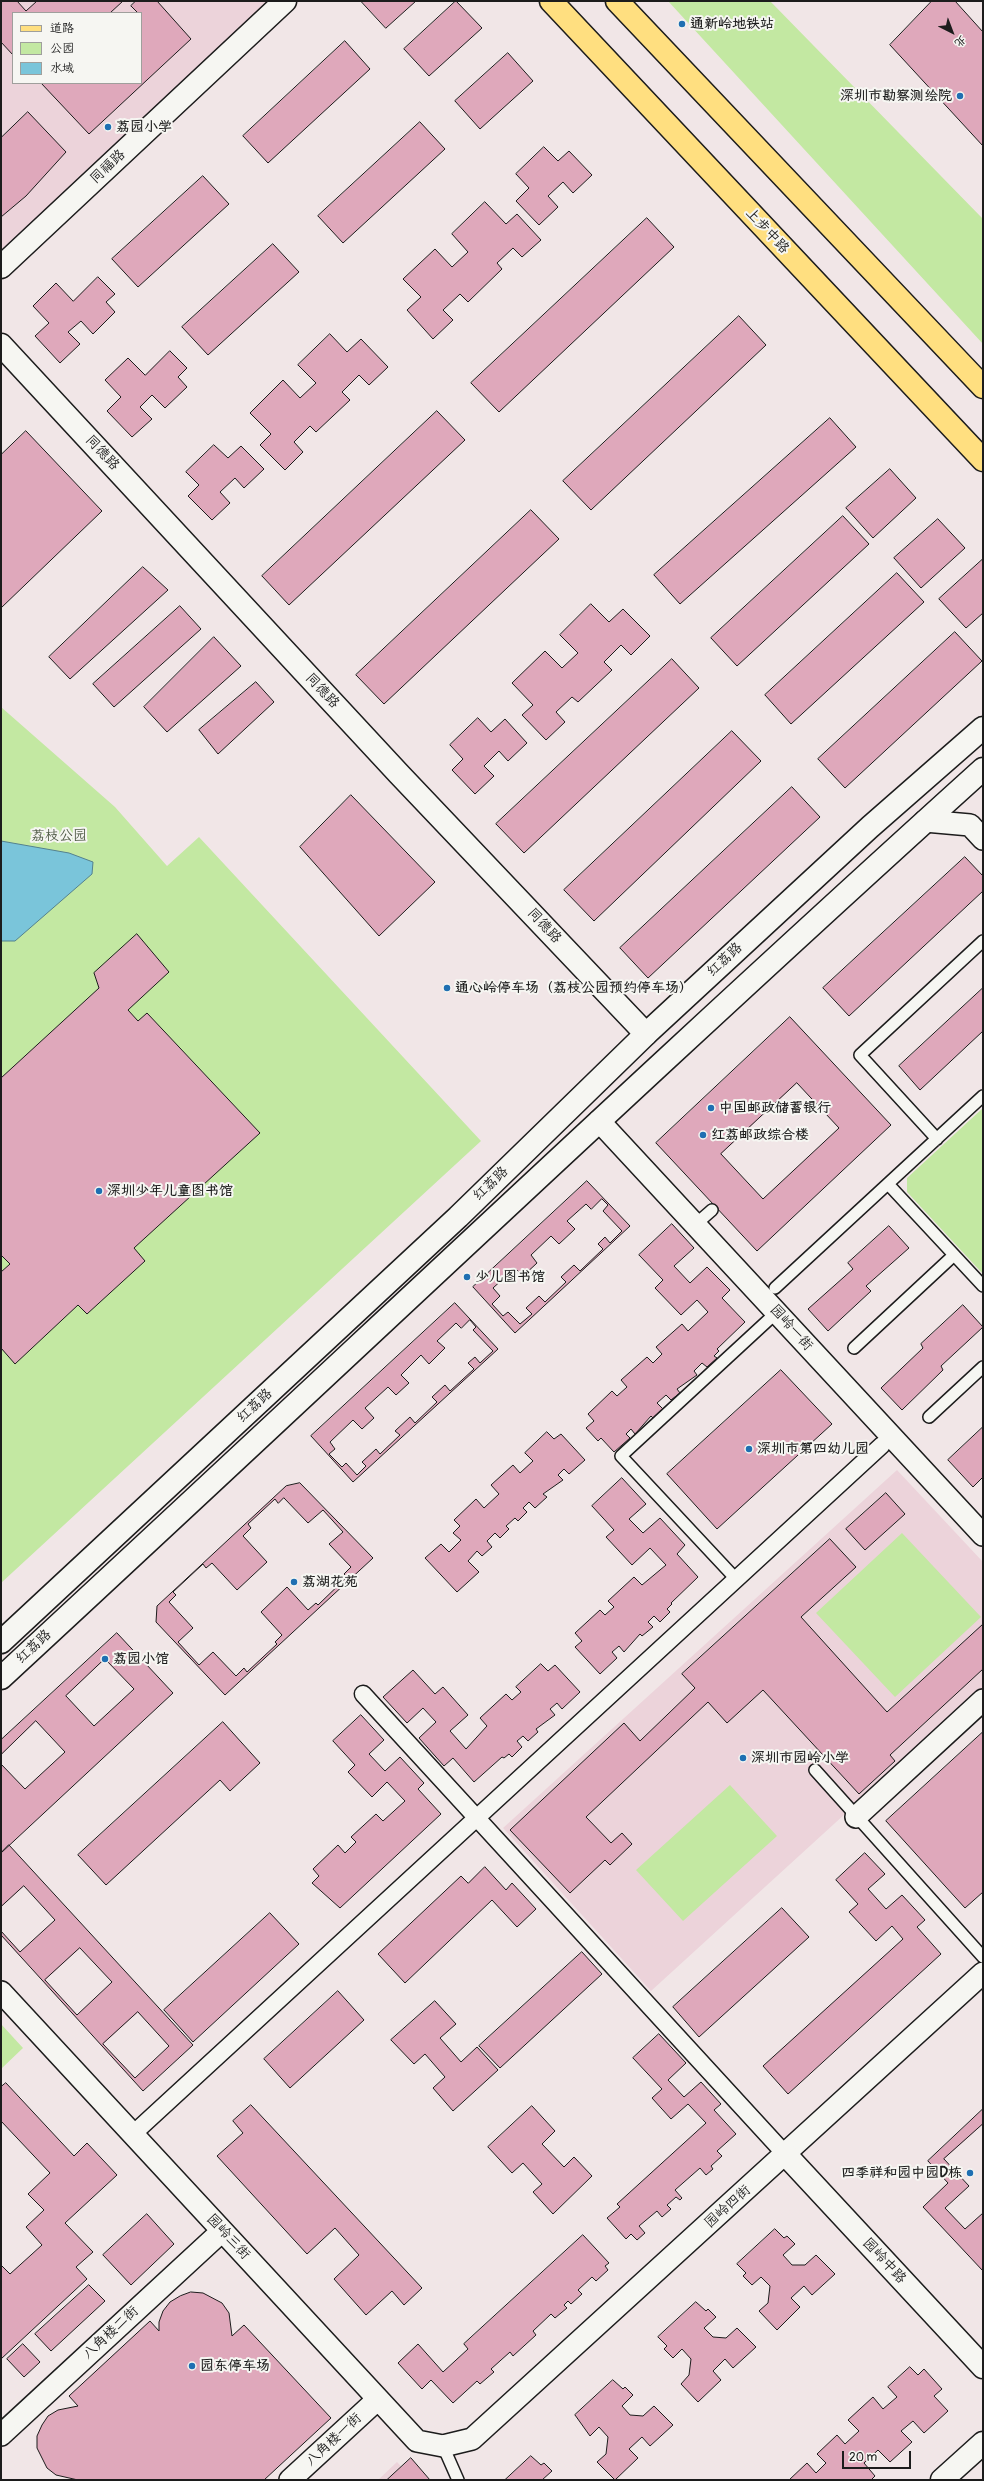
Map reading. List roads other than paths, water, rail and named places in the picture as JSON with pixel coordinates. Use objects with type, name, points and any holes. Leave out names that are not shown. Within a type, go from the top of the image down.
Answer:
[{"type":"main road","name":"同福路","points":[[1,267],[285,1]]},
{"type":"main road","name":"上步中路","points":[[551,1],[983,460]]},
{"type":"main road","points":[[617,1],[983,387]]},
{"type":"main road","name":"同德路","points":[[1,345],[394,768],[646,1034]]},
{"type":"main road","name":"红荔路","points":[[1,1642],[458,1217],[646,1034],[870,827],[983,728]]},
{"type":"main road","name":"红荔路","points":[[1,1678],[278,1423],[599,1121],[983,768]]},
{"type":"main road","name":"园岭中路","points":[[786,2155],[983,2367]]},
{"type":"main road","points":[[942,2480],[983,2443]]},
{"type":"street","points":[[925,821],[970,825],[983,839]]},
{"type":"street","name":"园岭一街","points":[[599,1121],[983,1534]]},
{"type":"street","points":[[132,2134],[882,1445]]},
{"type":"street","points":[[363,1694],[786,2155]]},
{"type":"street","points":[[856,1817],[983,1700]]},
{"type":"street","name":"园岭四街","points":[[472,2440],[786,2155],[983,1973]]},
{"type":"street","name":"园岭三街","points":[[1,1992],[418,2441],[443,2446],[472,2440]]},
{"type":"street","name":"八角楼二街","points":[[1,2435],[222,2231]]},
{"type":"street","name":"八角楼一街","points":[[290,2480],[378,2399]]},
{"type":"lane","points":[[937,1139],[860,1055],[983,941]]},
{"type":"lane","points":[[775,1288],[983,1096]]},
{"type":"lane","points":[[888,1184],[983,1286]]},
{"type":"lane","points":[[696,1224],[712,1210]]},
{"type":"lane","points":[[854,1348],[954,1255]]},
{"type":"lane","points":[[736,1579],[621,1456],[777,1312]]},
{"type":"lane","points":[[929,1418],[983,1367]]},
{"type":"lane","points":[[815,1770],[983,1957]]},
{"type":"lane","points":[[443,2446],[458,2480]]},
{"type":"water","points":[[1,841],[69,853],[93,862],[92,874],[15,941],[1,941]]},
{"type":"place","name":"通新岭地铁站","points":[[682,24]]},
{"type":"place","name":"深圳市勘察测绘院","points":[[960,96]]},
{"type":"place","name":"荔园小学","points":[[108,127]]},
{"type":"place","name":"通心岭停车场（荔枝公园预约停车场）","points":[[447,988]]},
{"type":"place","name":"中国邮政储蓄银行","points":[[711,1108]]},
{"type":"place","name":"红荔邮政综合楼","points":[[703,1135]]},
{"type":"place","name":"深圳少年儿童图书馆","points":[[99,1191]]},
{"type":"place","name":"少儿图书馆","points":[[467,1277]]},
{"type":"place","name":"深圳市第四幼儿园","points":[[749,1449]]},
{"type":"place","name":"荔湖花苑","points":[[294,1582]]},
{"type":"place","name":"荔园小馆","points":[[105,1659]]},
{"type":"place","name":"深圳市园岭小学","points":[[743,1758]]},
{"type":"place","name":"四季祥和园中园D栋","points":[[970,2173]]},
{"type":"place","name":"园东停车场","points":[[192,2366]]},
{"type":"park label","name":"荔枝公园","points":[[59,836]]}]
